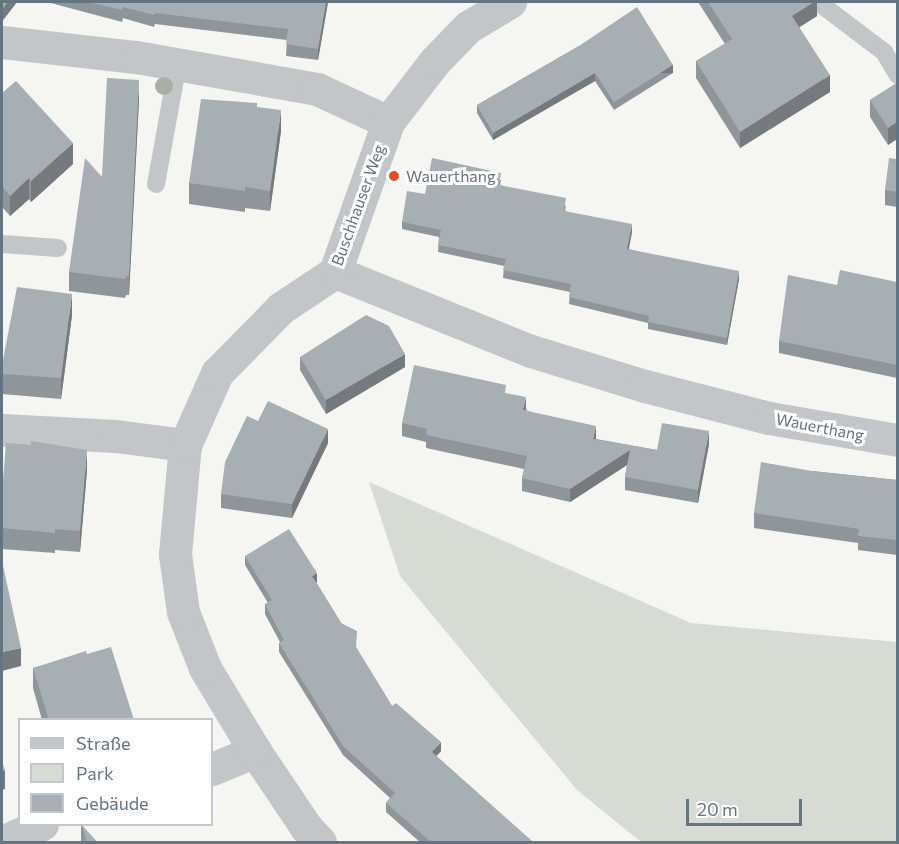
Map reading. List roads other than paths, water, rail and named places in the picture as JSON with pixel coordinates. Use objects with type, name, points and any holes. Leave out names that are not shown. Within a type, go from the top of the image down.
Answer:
[{"type":"street","name":"Buschhauser Weg","points":[[320,843],[306,827],[255,750],[205,668],[183,612],[175,554],[185,446],[218,373],[281,308],[335,272],[388,122],[435,61],[468,27],[510,2]]},
{"type":"street","name":"Buschhauser Weg","points":[[2,42],[178,63],[317,89],[388,122]]},
{"type":"street","name":"Wauerthang","points":[[335,272],[531,351],[645,386],[769,418],[897,440]]},
{"type":"street","points":[[2,430],[116,436],[185,446]]},
{"type":"street","points":[[213,769],[255,750]]},
{"type":"street","points":[[2,842],[34,832]]},
{"type":"lane","points":[[818,2],[884,52],[897,75]]},
{"type":"lane","points":[[156,184],[178,63]]},
{"type":"lane","points":[[2,244],[58,248]]},
{"type":"place","name":"Wauerthang","points":[[394,176]]}]
